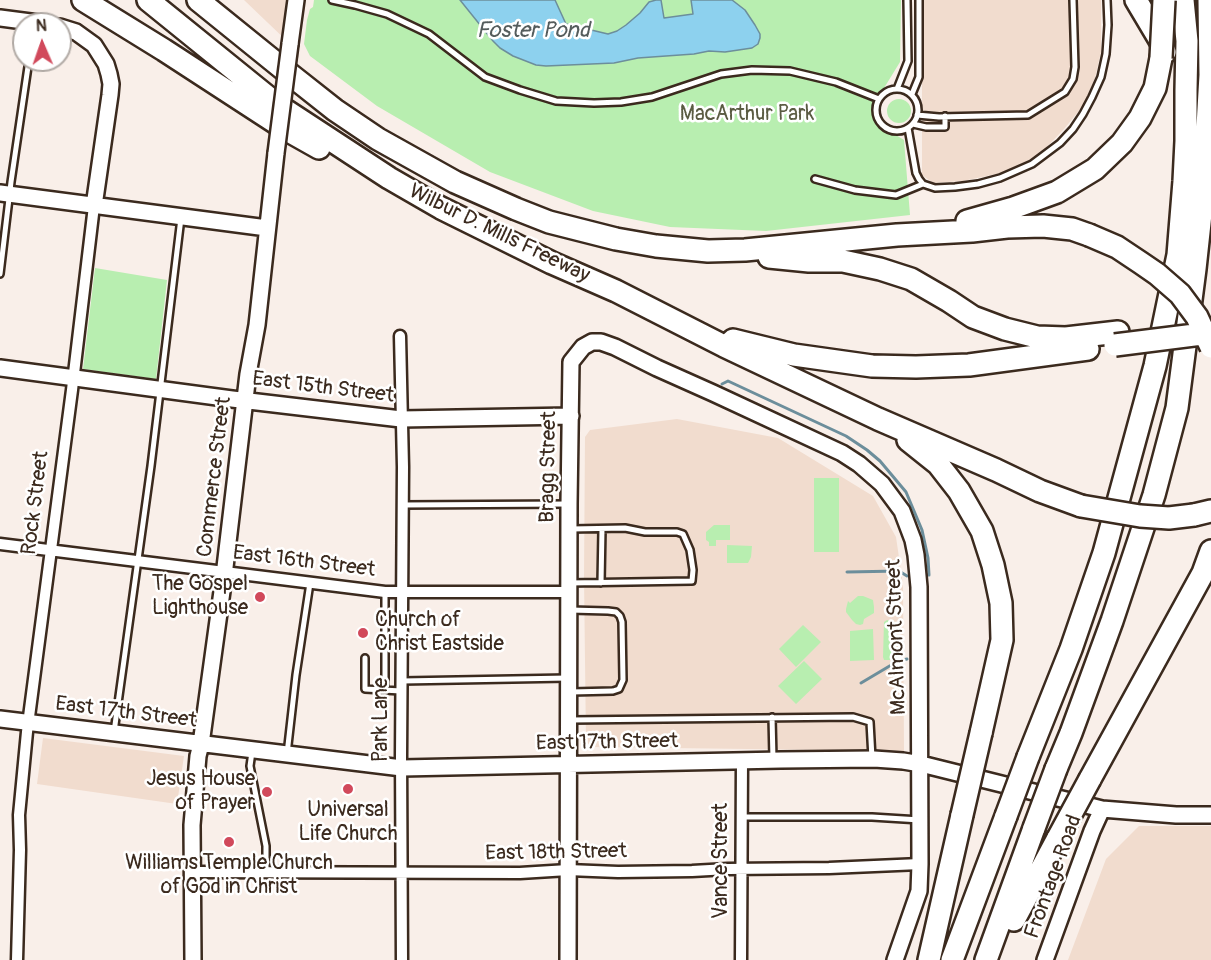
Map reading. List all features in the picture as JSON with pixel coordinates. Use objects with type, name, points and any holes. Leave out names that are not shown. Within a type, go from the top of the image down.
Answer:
[{"type":"highway","points":[[83,0],[312,145],[389,178]]},
{"type":"highway","name":"Wilbur D. Mills Freeway","points":[[148,0],[279,106],[389,178],[441,208],[878,419]]},
{"type":"highway","name":"Wilbur D. Mills Freeway","points":[[198,0],[335,110],[384,143],[437,172],[549,222],[616,239],[708,251],[745,250],[897,235]]},
{"type":"highway","points":[[222,0],[276,63]]},
{"type":"highway","points":[[1136,0],[1161,42],[1171,69],[1178,115],[1178,255]]},
{"type":"highway","points":[[897,235],[968,221],[1013,208],[1057,192],[1095,169],[1122,143],[1140,118],[1155,88],[1161,58],[1164,0]]},
{"type":"highway","points":[[952,960],[1071,649],[1104,553],[1155,366],[1178,255],[1186,141],[1187,41],[1183,0]]},
{"type":"highway","points":[[986,960],[1112,621],[1154,495],[1177,408],[1203,195],[1209,75],[1209,0]]},
{"type":"highway","points":[[1195,269],[1211,213]]},
{"type":"highway","points":[[897,235],[1043,226],[1072,229],[1089,235],[1117,247],[1158,274],[1180,294],[1197,317],[1211,347]]},
{"type":"highway","points":[[708,251],[809,261],[843,261],[880,269],[911,279],[973,317],[1005,329],[1037,337],[1117,339],[1211,333]]},
{"type":"highway","points":[[695,330],[794,355],[872,366],[916,367],[969,364],[1211,321]]},
{"type":"highway","points":[[878,419],[1081,506],[1140,516],[1169,518],[1202,513]]},
{"type":"highway","points":[[878,419],[938,464],[959,491],[982,531],[993,565],[1001,603],[1002,640],[929,960]]},
{"type":"highway","points":[[993,960],[1025,897],[1203,573],[1211,551]]},
{"type":"street","name":"Commerce Street","points":[[193,960],[192,825],[198,756],[260,303],[267,228],[296,0]]},
{"type":"street","name":"Rock Street","points":[[17,960],[19,815],[28,722],[111,84],[106,64],[100,54],[85,38],[72,31]]},
{"type":"street","points":[[5,194],[267,228]]},
{"type":"street","name":"Park Lane","points":[[400,336],[402,960]]},
{"type":"street","name":"Bragg Street","points":[[568,960],[568,587],[572,362],[583,347],[592,342],[601,342],[615,347],[842,453],[882,484],[902,511]]},
{"type":"street","name":"East 15th Street","points":[[0,369],[402,418],[571,416]]},
{"type":"street","name":"McAlmont Street","points":[[902,511],[913,540],[919,587],[921,764]]},
{"type":"street","name":"East 16th Street","points":[[0,544],[385,592],[568,587]]},
{"type":"street","name":"East 17th Street","points":[[0,718],[402,768],[772,760],[903,761],[1102,809],[1167,815],[1211,815]]},
{"type":"street","name":"Vance Street","points":[[741,960],[742,761]]},
{"type":"street","points":[[895,960],[919,891],[921,764]]},
{"type":"street","name":"Frontage Road","points":[[1045,960],[1102,809]]},
{"type":"street","name":"East 18th Street","points":[[192,872],[509,873],[568,870],[681,871],[829,868],[920,864]]},
{"type":"lane","points":[[332,0],[387,14],[429,34],[485,76],[520,90],[556,100],[594,103],[621,102],[652,97],[722,74],[752,70],[790,71],[836,82],[879,99]]},
{"type":"lane","points":[[897,89],[908,60],[907,0]]},
{"type":"lane","points":[[912,94],[919,77],[919,0]]},
{"type":"lane","points":[[917,115],[1028,115],[1065,92],[1073,79],[1075,67],[1073,0]]},
{"type":"lane","points":[[908,129],[916,173],[923,184],[935,188],[978,184],[1000,178],[1032,164],[1060,143],[1083,114],[1101,77],[1106,54],[1107,0]]},
{"type":"lane","points":[[0,274],[5,194],[11,182],[27,72]]},
{"type":"lane","points":[[897,89],[912,94],[917,104],[917,115],[913,124],[901,131],[887,129],[878,119],[876,112],[879,99],[890,90],[897,89]]},
{"type":"lane","points":[[913,124],[945,127],[945,116]]},
{"type":"lane","points":[[815,179],[855,190],[896,195],[923,184]]},
{"type":"lane","points":[[114,733],[151,466],[181,216]]},
{"type":"lane","points":[[402,505],[569,504]]},
{"type":"lane","points":[[568,587],[601,583],[692,581],[693,570],[690,550],[683,534],[677,532],[645,532],[625,528],[569,529]]},
{"type":"lane","points":[[601,583],[602,529]]},
{"type":"lane","points":[[287,754],[310,583]]},
{"type":"lane","points":[[385,592],[385,690]]},
{"type":"lane","points":[[365,658],[365,689],[385,690],[402,686],[569,685],[613,692],[619,689],[623,680],[620,616],[616,612],[608,611],[568,610]]},
{"type":"lane","points":[[772,717],[772,760]]},
{"type":"lane","points":[[569,720],[852,717],[870,722],[872,759]]},
{"type":"lane","points":[[252,750],[250,766],[266,846],[266,873]]},
{"type":"lane","points":[[741,818],[872,817],[920,820]]},
{"type":"shaded area","points":[[244,0],[296,0],[290,44]]},
{"type":"shaded area","points":[[922,0],[1101,0],[1101,52],[1095,78],[1083,106],[1038,156],[1001,173],[963,181],[933,183],[922,175]]},
{"type":"shaded area","points":[[677,419],[778,438],[873,496],[896,537],[903,585],[904,751],[592,747],[586,743],[585,437],[590,430]]},
{"type":"shaded area","points":[[43,738],[184,756],[177,804],[37,784]]},
{"type":"shaded area","points":[[1139,826],[1211,826],[1211,960],[1068,960],[1106,859]]},
{"type":"green space","name":"MacArthur Park","points":[[314,0],[901,0],[900,62],[873,106],[877,121],[884,131],[891,132],[904,140],[910,215],[766,231],[670,227],[593,211],[490,172],[377,106],[310,56],[304,44],[307,20]]},
{"type":"green space","points":[[899,99],[907,103],[911,111],[907,119],[899,123],[891,119],[887,111],[891,103]]},
{"type":"green space","points":[[95,268],[167,280],[156,379],[83,369]]},
{"type":"green space","points":[[814,478],[839,478],[839,552],[814,552]]},
{"type":"green space","points":[[714,525],[730,525],[730,540],[716,540],[716,546],[709,546],[706,532]]},
{"type":"green space","points":[[727,545],[752,546],[748,563],[727,563]]},
{"type":"green space","points":[[858,596],[873,600],[874,607],[874,613],[864,619],[863,624],[860,625],[856,624],[846,612],[848,601],[850,603]]},
{"type":"green space","points":[[887,620],[895,622],[895,660],[884,660],[883,657],[884,622]]},
{"type":"green space","points":[[803,625],[821,642],[796,667],[779,649]]},
{"type":"green space","points":[[873,629],[874,660],[850,661],[850,631]]},
{"type":"green space","points":[[804,661],[822,679],[796,704],[778,686]]},
{"type":"water","name":"Foster Pond","points":[[460,0],[555,0],[566,24],[608,34],[626,25],[649,2],[656,0],[661,0],[664,18],[693,14],[691,0],[732,0],[745,10],[760,34],[760,38],[758,44],[752,48],[725,52],[709,51],[638,58],[614,63],[536,65],[500,48]]},
{"type":"waterway","points":[[722,384],[728,381],[846,436],[880,461],[906,492],[922,530],[928,558],[929,575],[926,575]]},
{"type":"waterway","points":[[847,572],[899,571],[907,576]]},
{"type":"waterway","points":[[861,683],[898,661],[907,659]]},
{"type":"place","name":"The Gospel Lighthouse","points":[[260,597]]},
{"type":"place","name":"Church of Christ Eastside","points":[[363,633]]},
{"type":"place","name":"Universal Life Church","points":[[348,789]]},
{"type":"place","name":"Jesus House of Prayer","points":[[267,792]]},
{"type":"place","name":"Williams Temple Church of God in Christ","points":[[229,842]]}]
